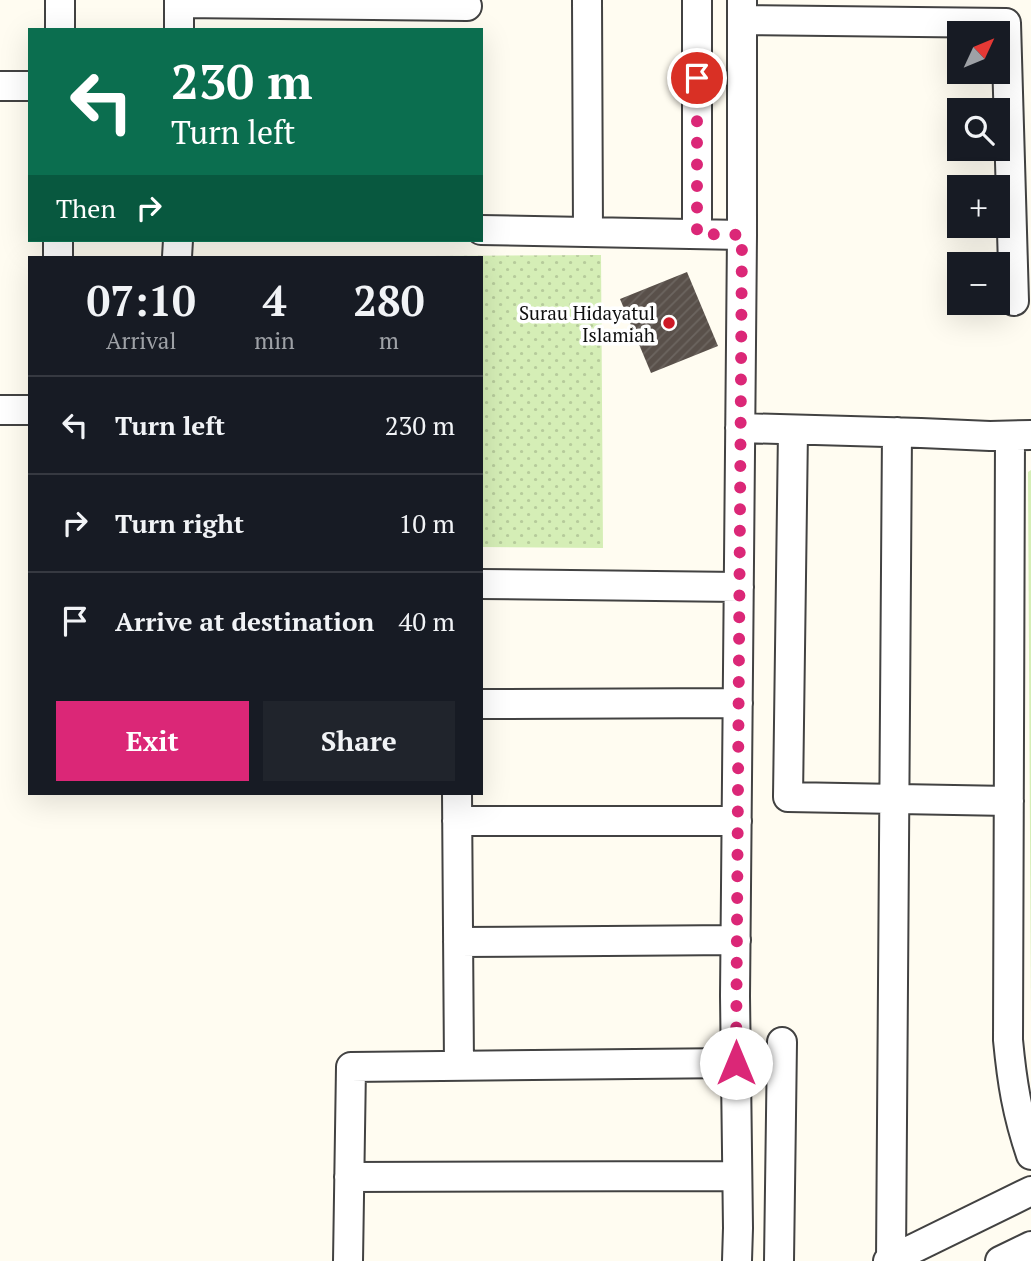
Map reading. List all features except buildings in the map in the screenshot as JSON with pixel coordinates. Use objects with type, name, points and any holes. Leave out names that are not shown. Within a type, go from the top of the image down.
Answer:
[{"type":"street","points":[[60,0],[60,28]]},
{"type":"street","points":[[587,0],[588,232]]},
{"type":"street","points":[[697,234],[698,0]]},
{"type":"street","points":[[740,1259],[736,940],[743,10],[1006,23],[1014,301]]},
{"type":"street","points":[[179,11],[344,17],[467,12]]},
{"type":"street","points":[[0,86],[28,86]]},
{"type":"street","points":[[483,230],[742,235]]},
{"type":"street","points":[[0,410],[28,410]]},
{"type":"street","points":[[740,428],[1020,435],[1009,801],[1008,1040],[1013,1087],[1020,1122],[1031,1155]]},
{"type":"street","points":[[793,429],[788,797],[1009,801]]},
{"type":"street","points":[[897,432],[889,1260],[1031,1191]]},
{"type":"street","points":[[483,584],[739,587]]},
{"type":"street","points":[[483,704],[738,703]]},
{"type":"street","points":[[457,795],[459,1066]]},
{"type":"street","points":[[457,821],[737,821]]},
{"type":"street","points":[[458,942],[736,940]]},
{"type":"street","points":[[779,1261],[782,1042]]},
{"type":"street","points":[[348,1261],[351,1067],[736,1063]]},
{"type":"street","points":[[349,1177],[737,1176]]},
{"type":"street","points":[[1000,1261],[1031,1246]]},
{"type":"green space","points":[[601,255],[603,548],[483,547],[483,256],[429,256]]},
{"type":"green space","points":[[1031,470],[1031,1017],[1028,472]]},
{"type":"place","name":"Surau Hidayatul Islamiah","points":[[669,323]]},
{"type":"route","points":[[697,78],[697,234],[742,235],[736,1063]]}]
